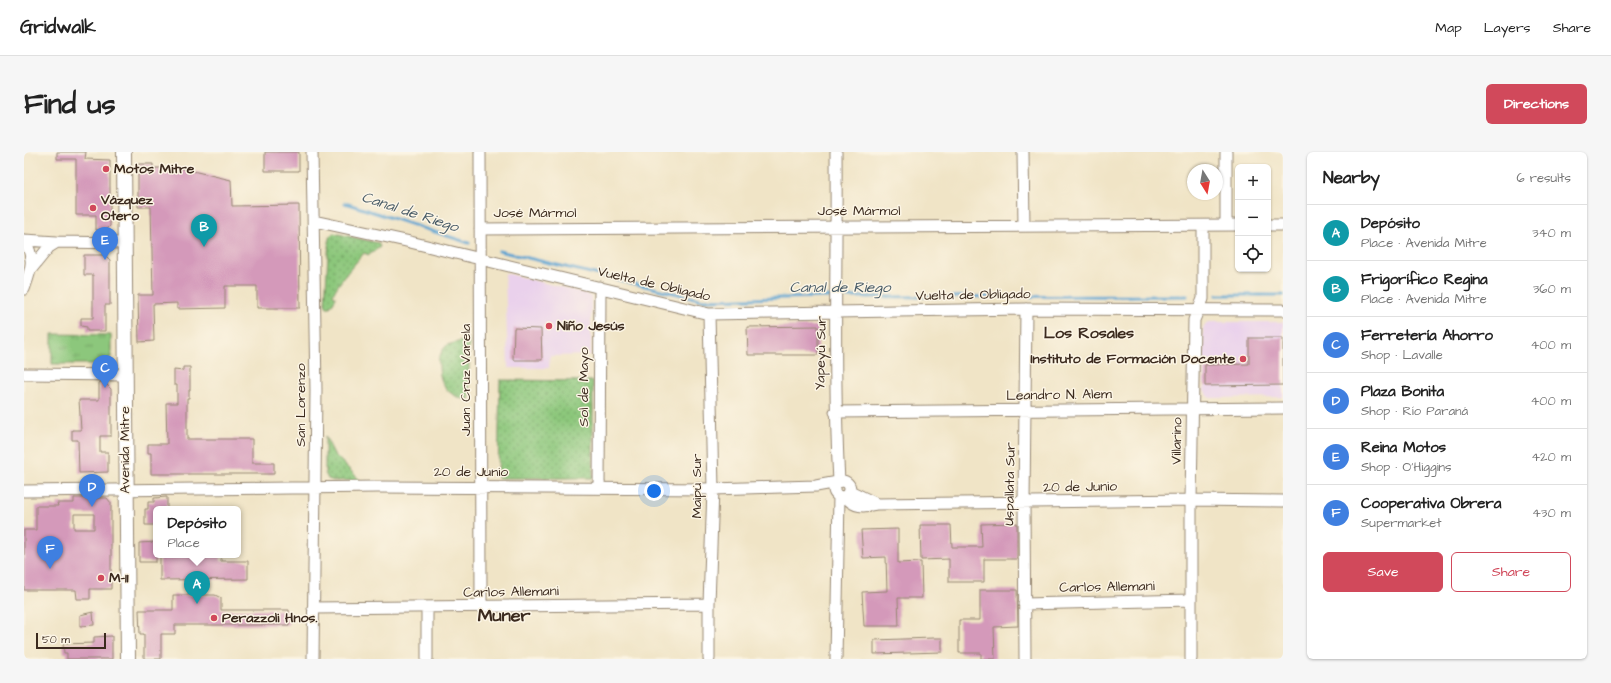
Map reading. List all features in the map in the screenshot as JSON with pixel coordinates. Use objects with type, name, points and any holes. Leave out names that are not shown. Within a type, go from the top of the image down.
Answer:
[{"type":"main road","name":"Avenida Mitre","points":[[124,152],[127,657]]},
{"type":"street","name":"San Lorenzo","points":[[312,152],[316,354],[316,488],[313,659]]},
{"type":"street","name":"Juan Cruz Varela","points":[[480,152],[481,608]]},
{"type":"street","name":"Yapeyú Sur","points":[[836,152],[837,308],[835,412],[838,482]]},
{"type":"street","points":[[1023,152],[1024,226]]},
{"type":"street","points":[[1226,152],[1226,225]]},
{"type":"street","name":"Vuelta de Obligado","points":[[314,221],[600,286],[709,314],[837,308],[1199,308],[1283,310]]},
{"type":"street","name":"José Mármol","points":[[480,229],[1235,225]]},
{"type":"street","points":[[1271,225],[1283,225]]},
{"type":"street","name":"Villarino","points":[[1191,659],[1191,500],[1194,320],[1203,299],[1203,226]]},
{"type":"street","points":[[32,268],[32,258],[24,240],[124,243]]},
{"type":"street","points":[[24,289],[32,268],[49,247],[57,242]]},
{"type":"street","name":"Sol de Mayo","points":[[599,488],[600,286]]},
{"type":"street","name":"Uspallata Sur","points":[[1025,659],[1024,503],[1026,309]]},
{"type":"street","name":"Maipú Sur","points":[[709,314],[713,489],[709,604],[709,659]]},
{"type":"street","points":[[24,374],[125,375]]},
{"type":"street","name":"Leandro N. Alem","points":[[835,412],[1283,408]]},
{"type":"street","points":[[836,659],[842,494],[847,483],[838,482]]},
{"type":"street","name":"20 de Junio","points":[[24,491],[481,486],[713,489],[816,486],[838,482]]},
{"type":"street","name":"20 de Junio","points":[[816,486],[842,494],[855,505],[866,507],[877,504],[1191,500],[1283,501]]},
{"type":"street","name":"Carlos Allemani","points":[[1024,604],[1191,600]]},
{"type":"street","name":"Carlos Allemani","points":[[313,608],[481,608],[709,604]]},
{"type":"street","points":[[427,608],[427,659]]},
{"type":"shaded area","name":"Niño Jesús","points":[[505,273],[584,293],[591,297],[591,355],[550,356],[549,368],[508,368]]},
{"type":"shaded area","name":"Instituto de Formación Docente","points":[[1208,322],[1283,322],[1283,397],[1210,398],[1204,390],[1203,328]]},
{"type":"green space","points":[[334,233],[378,243],[380,247],[369,255],[364,253],[340,283],[333,294],[336,298],[330,307],[327,307],[325,304],[329,238]]},
{"type":"green space","points":[[52,334],[111,335],[111,357],[104,364],[52,364]]},
{"type":"green space","points":[[469,339],[469,400],[456,396],[446,389],[439,372],[439,358],[447,345]]},
{"type":"green space","points":[[500,380],[593,381],[593,478],[498,478]]},
{"type":"green space","points":[[325,436],[334,454],[360,480],[334,481],[328,479],[325,473]]},
{"type":"building","points":[[57,152],[86,152],[85,159],[110,160],[110,226],[107,229],[96,230],[96,215],[76,215],[76,159],[57,159]]},
{"type":"building","points":[[265,152],[299,152],[299,171],[265,171]]},
{"type":"building","points":[[138,164],[153,164],[153,168],[180,168],[231,180],[232,206],[299,205],[300,308],[257,308],[257,286],[225,286],[225,308],[177,309],[177,303],[153,304],[154,341],[139,342],[138,295],[153,295],[151,207],[138,207]]},
{"type":"building","points":[[84,255],[105,255],[110,260],[110,305],[105,305],[105,331],[87,331],[87,327],[81,326],[81,318],[93,318],[93,275],[84,275]]},
{"type":"building","points":[[818,326],[818,355],[748,355],[747,327]]},
{"type":"building","points":[[514,328],[541,329],[542,360],[513,360]]},
{"type":"building","name":"Instituto de Formación Docente","points":[[1249,338],[1283,338],[1283,385],[1205,386],[1205,365],[1249,364]]},
{"type":"building","points":[[183,367],[190,367],[190,390],[189,398],[187,398],[187,439],[252,439],[252,463],[274,463],[274,474],[151,474],[151,453],[148,453],[148,444],[167,444],[166,403],[177,403],[177,385],[174,385],[174,370],[183,371]]},
{"type":"building","points":[[99,382],[104,382],[111,389],[111,436],[100,436],[100,452],[108,452],[108,472],[79,473],[78,440],[72,440],[72,430],[81,430],[79,400],[99,400]]},
{"type":"building","points":[[167,497],[167,506],[153,506],[153,525],[145,525],[145,509],[148,509],[148,502],[154,502],[154,498]]},
{"type":"building","points":[[74,498],[107,498],[111,503],[111,589],[90,589],[90,599],[77,599],[76,590],[24,590],[24,530],[36,530],[36,506],[58,506],[57,503],[74,503]],"holes":[[[74,514],[94,514],[94,529],[74,529]]]},
{"type":"building","points":[[1017,523],[1017,559],[984,559],[984,582],[949,582],[949,559],[921,560],[920,525],[951,525],[952,547],[982,547],[981,524]]},
{"type":"building","points":[[898,529],[898,563],[921,562],[922,598],[898,598],[899,626],[864,626],[862,592],[887,591],[886,557],[863,558],[861,530]]},
{"type":"building","points":[[153,542],[153,558],[156,558],[156,562],[139,562],[139,543]]},
{"type":"building","points":[[160,558],[221,558],[221,561],[248,561],[248,579],[160,580]]},
{"type":"building","points":[[980,590],[1017,590],[1018,626],[994,627],[995,659],[981,659],[981,653],[959,653],[959,620],[980,620]]},
{"type":"building","name":"Perazzoli Hnos.","points":[[173,595],[215,595],[221,598],[221,610],[289,610],[289,625],[175,625],[175,634],[161,634],[161,659],[144,659],[144,634],[140,634],[139,610],[173,610]]},
{"type":"building","points":[[93,612],[94,625],[80,626],[80,615]]},
{"type":"building","points":[[112,636],[112,659],[67,659],[67,653],[64,653],[63,644],[94,643],[94,637]]},
{"type":"building","points":[[942,638],[942,652],[874,654],[874,640]]},
{"type":"waterway","name":"Canal de Riego","points":[[345,203],[469,243]]},
{"type":"waterway","name":"Canal de Riego","points":[[499,251],[703,300],[822,297],[1187,296]]},
{"type":"waterway","name":"Canal de Riego","points":[[1217,295],[1283,295]]},
{"type":"place","name":"Motos Mitre","points":[[106,169]]},
{"type":"place","name":"Vázquez Otero","points":[[93,208]]},
{"type":"place","name":"Frigorífico Regina","points":[[204,247]]},
{"type":"place","name":"Reina Motos","points":[[105,260]]},
{"type":"place","name":"Niño Jesús","points":[[549,326]]},
{"type":"place","name":"Instituto de Formación Docente","points":[[1243,359]]},
{"type":"place","name":"Ferretería Ahorro","points":[[105,388]]},
{"type":"place","name":"Plaza Bonita","points":[[92,507]]},
{"type":"place","name":"Cooperativa Obrera","points":[[50,569]]},
{"type":"place","name":"M-11","points":[[101,578]]},
{"type":"place","name":"Depósito","points":[[197,604]]},
{"type":"place","name":"Perazzoli Hnos.","points":[[214,618]]},
{"type":"district","name":"Los Rosales","points":[[1089,333]]},
{"type":"district","name":"Muner","points":[[504,615]]}]
